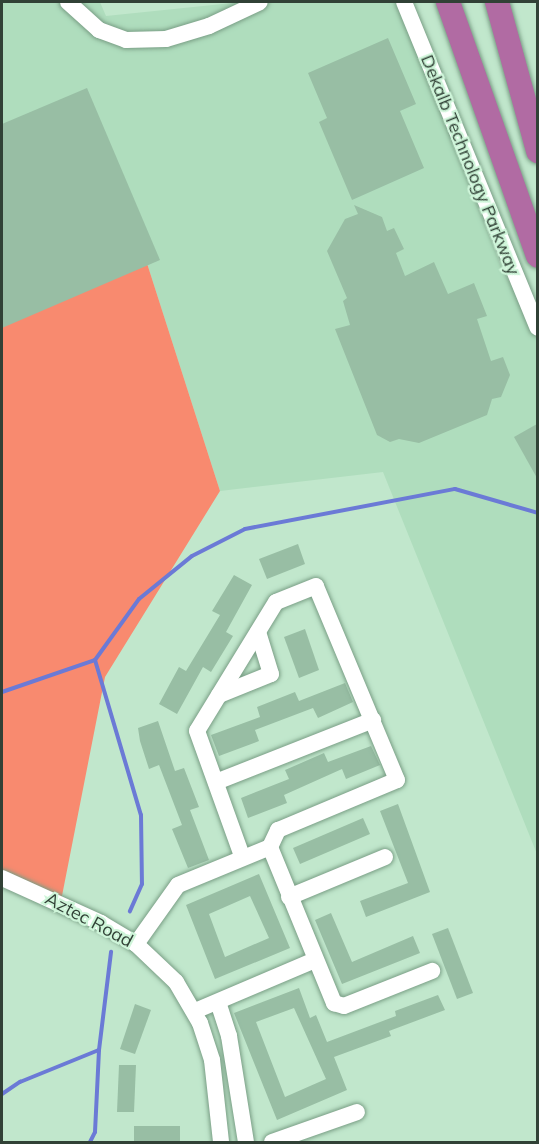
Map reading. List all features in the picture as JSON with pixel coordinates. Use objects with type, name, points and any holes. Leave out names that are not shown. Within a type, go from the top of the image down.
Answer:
[{"type":"highway","points":[[447,2],[537,256]]},
{"type":"highway","points":[[497,2],[537,151]]},
{"type":"street","points":[[68,2],[99,30],[126,40],[166,39],[209,26],[260,2]]},
{"type":"street","name":"Dekalb Technology Parkway","points":[[404,2],[537,328]]},
{"type":"street","points":[[136,944],[178,885],[242,856],[270,847],[278,831],[397,780],[316,586],[276,602],[197,731],[242,856]]},
{"type":"street","points":[[219,695],[271,674],[258,632]]},
{"type":"street","points":[[216,782],[373,720]]},
{"type":"street","points":[[270,847],[334,1003],[344,1006],[432,971]]},
{"type":"street","points":[[289,897],[385,857]]},
{"type":"street","name":"Aztec Road","points":[[2,878],[101,923],[136,944],[176,982],[195,1011],[212,1060],[221,1143]]},
{"type":"street","points":[[195,1011],[315,960]]},
{"type":"street","points":[[218,1002],[229,1036],[246,1143]]},
{"type":"street","points":[[272,1143],[323,1135],[357,1112]]},
{"type":"shaded area","points":[[2,2],[100,2],[106,16],[242,2],[398,2],[500,264],[537,336],[537,854],[383,472],[220,491],[144,254],[2,327]]},
{"type":"shaded area","points":[[144,254],[220,491],[105,677],[60,906],[2,881],[2,327]]},
{"type":"building","points":[[388,38],[416,104],[400,111],[424,168],[352,200],[319,122],[327,118],[308,73]]},
{"type":"building","points":[[87,88],[160,260],[2,328],[2,124]]},
{"type":"building","points":[[354,205],[382,217],[387,231],[394,228],[404,249],[396,253],[405,276],[434,262],[448,294],[474,283],[487,316],[477,319],[491,361],[503,357],[510,375],[501,397],[492,399],[487,415],[419,443],[399,439],[390,442],[377,435],[335,329],[350,325],[343,301],[347,298],[327,251],[345,219],[358,214]]},
{"type":"building","points":[[537,424],[537,478],[514,437]]},
{"type":"building","points":[[298,544],[305,564],[267,579],[259,559]]},
{"type":"building","points":[[234,575],[252,585],[226,632],[233,636],[211,672],[203,667],[177,714],[159,704],[179,667],[186,671],[220,615],[212,611]]},
{"type":"building","points":[[305,629],[319,670],[299,678],[284,637]]},
{"type":"building","points":[[345,683],[353,702],[318,718],[313,708],[255,730],[259,741],[219,756],[211,735],[260,717],[257,707],[295,692],[299,701]]},
{"type":"building","points":[[158,721],[175,771],[184,768],[199,807],[190,810],[209,860],[188,868],[172,829],[182,825],[159,765],[149,769],[140,741],[138,728]]},
{"type":"building","points":[[371,746],[380,765],[346,779],[342,769],[284,795],[287,803],[248,818],[241,798],[289,779],[285,770],[324,753],[328,762]]},
{"type":"building","points":[[398,804],[430,892],[366,917],[360,901],[408,883],[380,811]]},
{"type":"building","points":[[363,818],[370,834],[300,864],[293,848]]},
{"type":"building","points":[[259,874],[290,948],[215,979],[186,905]],"holes":[[[250,896],[269,938],[225,957],[209,914]]]},
{"type":"building","points":[[331,913],[352,962],[413,936],[420,953],[342,984],[315,920]]},
{"type":"building","points":[[448,928],[473,993],[457,999],[432,934]]},
{"type":"building","points":[[299,988],[310,1018],[316,1015],[327,1042],[396,1016],[395,1011],[438,995],[445,1010],[389,1031],[391,1036],[334,1057],[347,1090],[277,1120],[234,1013]],"holes":[[[294,1008],[326,1079],[285,1097],[256,1022]]]},
{"type":"building","points":[[135,1004],[151,1010],[135,1054],[120,1049]]},
{"type":"building","points":[[119,1065],[136,1065],[134,1112],[117,1112]]},
{"type":"building","points":[[134,1126],[180,1126],[180,1143],[134,1143]]},
{"type":"waterway","points":[[2,692],[95,660],[139,599],[192,556],[245,529],[455,489],[538,513]]},
{"type":"waterway","points":[[95,660],[141,815],[142,884],[130,911]]},
{"type":"waterway","points":[[90,1142],[95,1132],[99,1050],[111,952]]},
{"type":"waterway","points":[[2,1094],[20,1082],[99,1050]]}]
